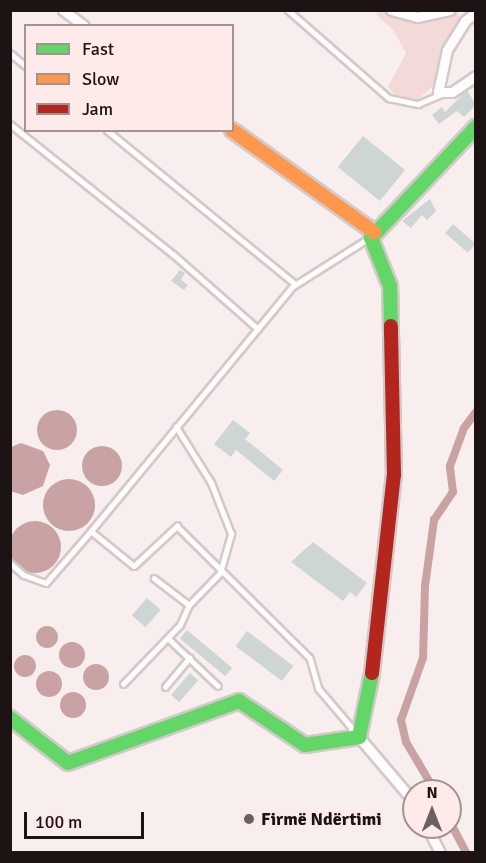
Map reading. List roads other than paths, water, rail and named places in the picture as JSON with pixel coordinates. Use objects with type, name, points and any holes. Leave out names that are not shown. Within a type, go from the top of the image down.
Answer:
[{"type":"street","points":[[63,10],[81,24]]},
{"type":"street","points":[[391,10],[417,18],[449,10]]},
{"type":"street","points":[[476,12],[465,21],[447,50],[437,88],[441,94],[476,76]]},
{"type":"street","points":[[373,235],[476,127]]},
{"type":"street","points":[[234,131],[373,235],[390,286],[394,475],[376,654],[356,733]]},
{"type":"street","points":[[10,718],[69,764],[239,701],[251,705],[305,745],[356,733]]},
{"type":"street","points":[[356,733],[402,788]]},
{"type":"lane","points":[[288,10],[390,98],[418,104],[441,94]]},
{"type":"lane","points":[[10,53],[24,64]]},
{"type":"lane","points":[[10,124],[173,254],[258,329]]},
{"type":"lane","points":[[109,132],[295,284]]},
{"type":"lane","points":[[10,563],[24,575],[46,583],[295,284],[360,241],[373,235]]},
{"type":"lane","points":[[123,684],[168,638],[189,605],[220,573],[231,528],[220,515],[212,483],[176,427]]},
{"type":"lane","points":[[91,531],[134,566],[177,526],[198,543],[220,573],[310,658],[319,689],[356,733]]},
{"type":"lane","points":[[154,578],[189,605]]},
{"type":"lane","points":[[168,638],[219,686]]},
{"type":"lane","points":[[165,687],[189,658]]},
{"type":"waterway","points":[[428,779],[406,742],[401,720],[423,658],[425,586],[434,520],[453,492],[450,466],[464,428],[476,412]]},
{"type":"waterway","points":[[459,839],[466,852]]},
{"type":"place","name":"Firmë Ndërtimi","points":[[249,819]]}]
